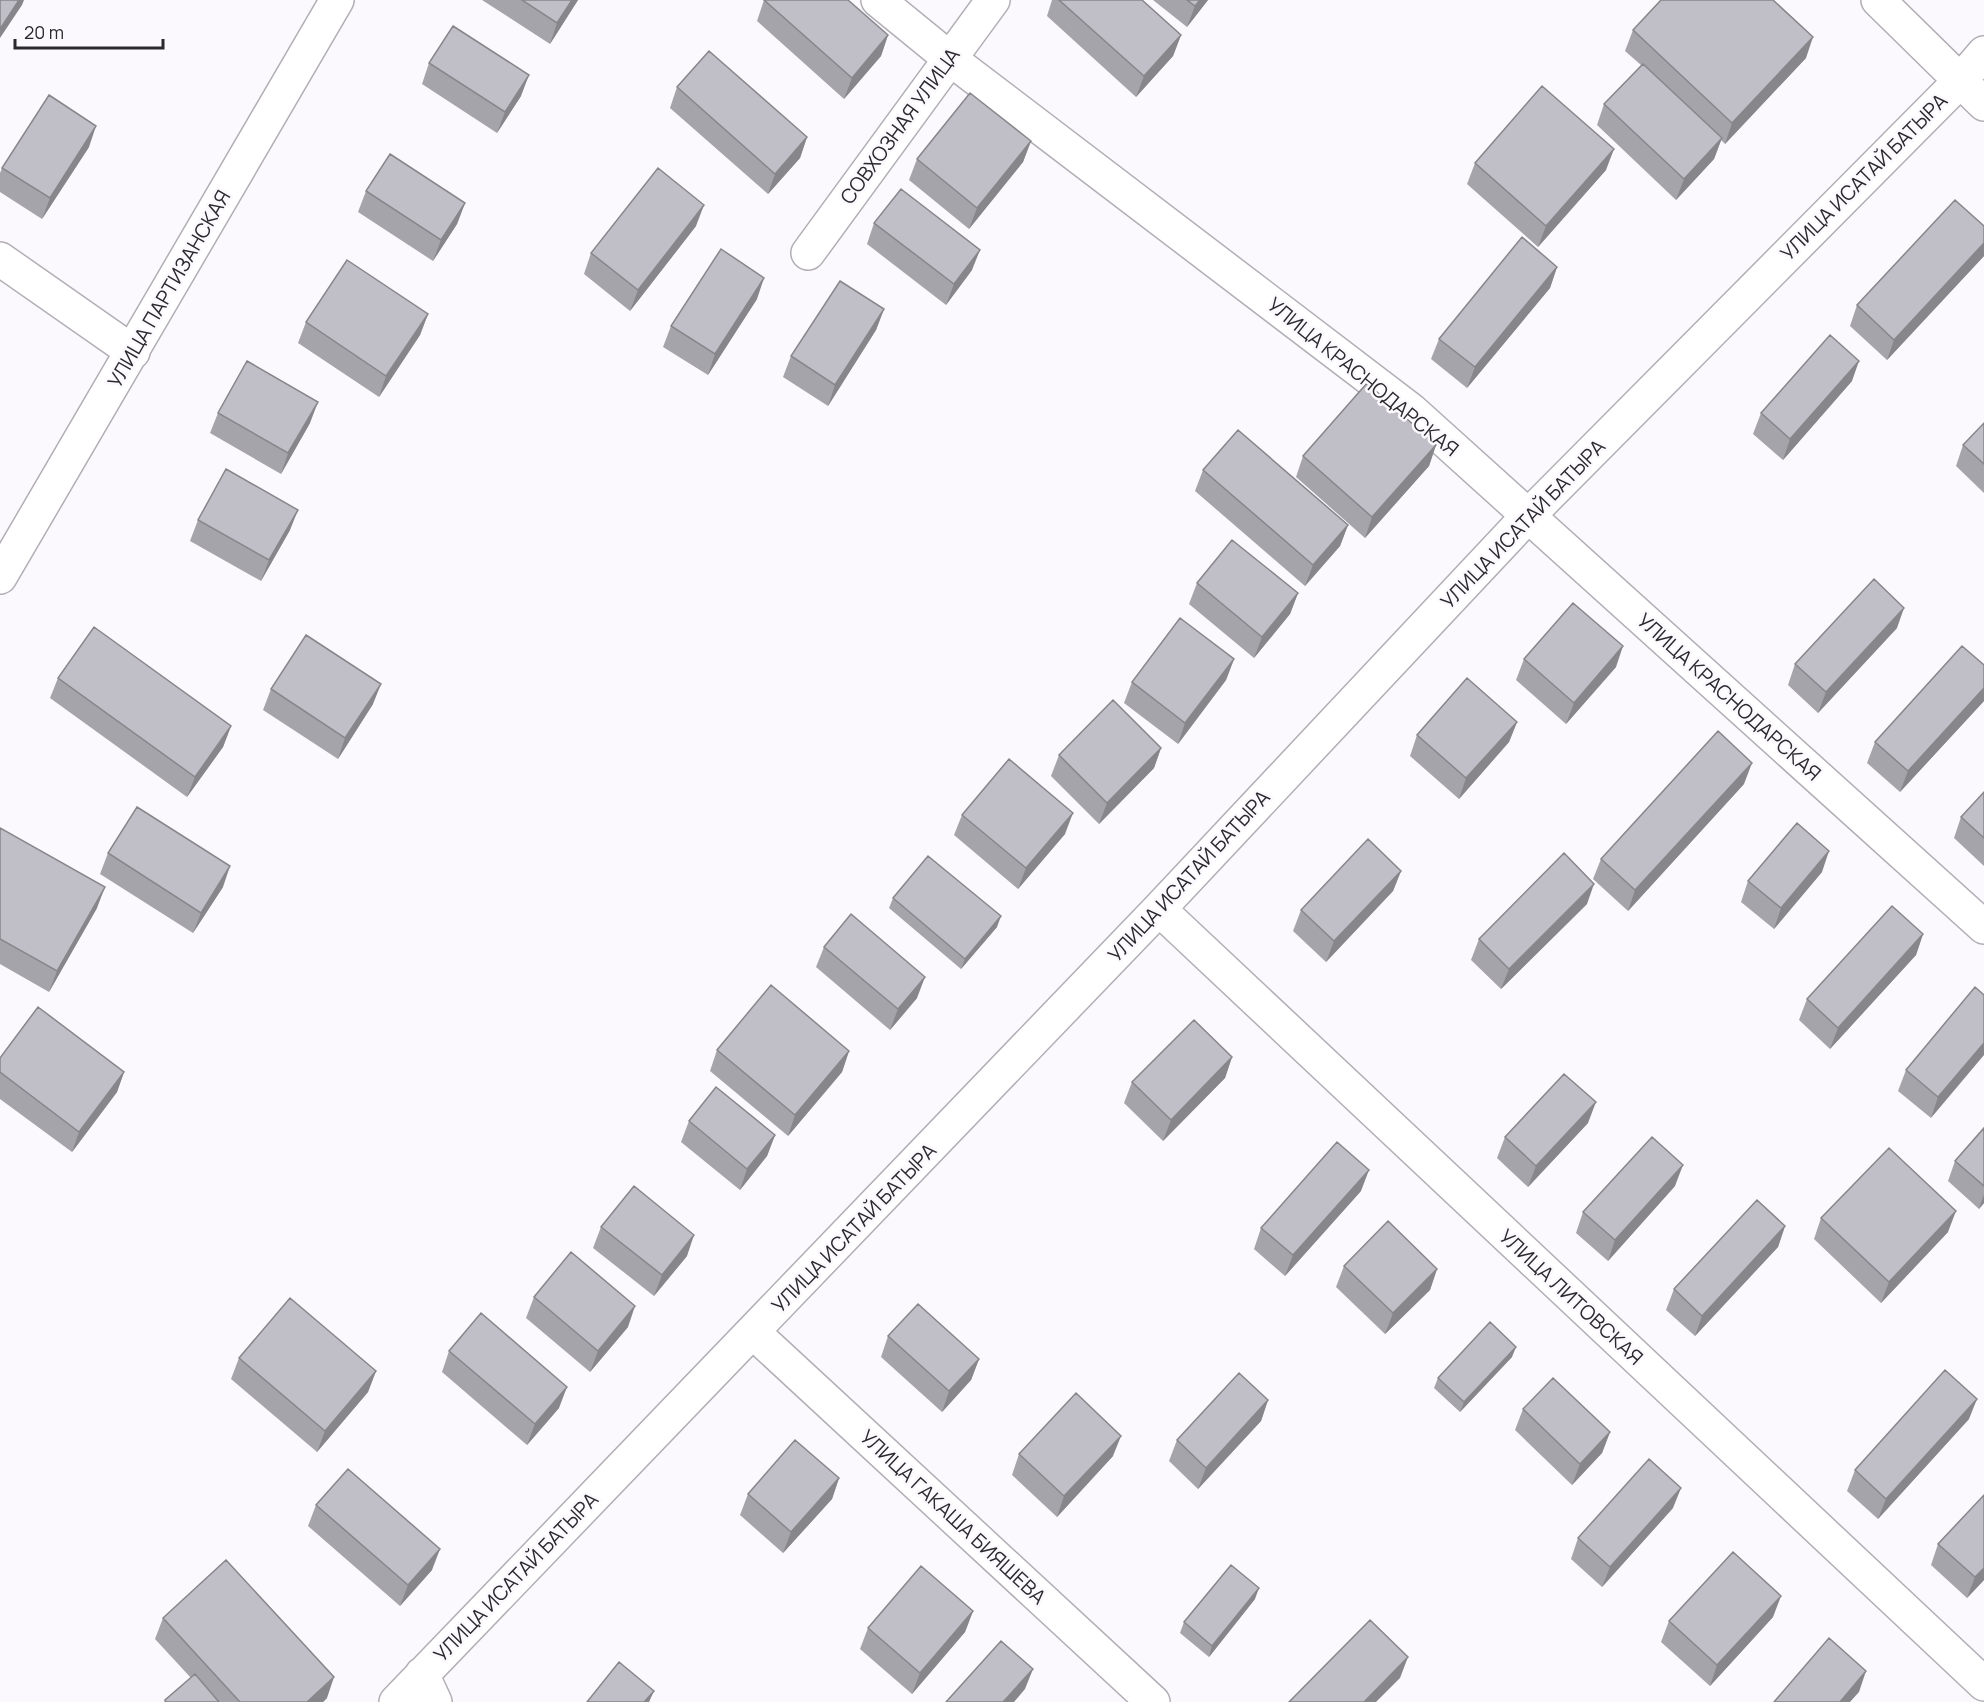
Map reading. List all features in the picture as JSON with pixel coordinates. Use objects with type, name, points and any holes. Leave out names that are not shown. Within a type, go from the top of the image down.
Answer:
[{"type":"street","name":"УЛИЦА ПАРТИЗАНСКАЯ","points":[[0,577],[337,0]]},
{"type":"street","name":"УЛИЦА КРАСНОДАРСКАЯ","points":[[878,0],[949,58],[1412,410],[1984,927]]},
{"type":"street","name":"СОВХОЗНАЯ УЛИЦА","points":[[808,253],[993,0]]},
{"type":"street","points":[[1878,0],[1984,104]]},
{"type":"street","name":"УЛИЦА ИСАТАЙ БАТЫРА","points":[[396,1702],[429,1688],[754,1333],[1159,909],[1528,516],[1960,81],[1984,53]]},
{"type":"street","points":[[0,259],[133,352]]},
{"type":"street","name":"УЛИЦА ЛИТОВСКАЯ","points":[[1159,909],[1984,1684]]},
{"type":"street","name":"УЛИЦА ГАКАША БИЯШЕВА","points":[[754,1333],[1153,1702]]},
{"type":"building","points":[[0,0],[19,0],[0,29]]},
{"type":"building","points":[[522,0],[572,0],[557,23]]},
{"type":"building","points":[[764,0],[848,0],[888,35],[852,78]]},
{"type":"building","points":[[1059,0],[1142,0],[1181,35],[1144,76]]},
{"type":"building","points":[[1187,0],[1200,0],[1195,6]]},
{"type":"building","points":[[1661,0],[1773,0],[1813,37],[1732,123],[1633,30]]},
{"type":"building","points":[[453,26],[529,75],[505,112],[429,63]]},
{"type":"building","points":[[709,51],[807,137],[775,174],[677,87]]},
{"type":"building","points":[[1643,64],[1722,138],[1684,179],[1604,104]]},
{"type":"building","points":[[1542,86],[1614,149],[1546,226],[1475,163]]},
{"type":"building","points":[[970,93],[1031,141],[977,208],[917,159]]},
{"type":"building","points":[[49,95],[96,126],[50,198],[2,168]]},
{"type":"building","points":[[390,154],[465,203],[441,240],[366,191]]},
{"type":"building","points":[[658,168],[704,205],[638,290],[591,253]]},
{"type":"building","points":[[901,189],[980,250],[954,284],[874,223]]},
{"type":"building","points":[[1955,200],[1984,226],[1984,243],[1894,340],[1857,305]]},
{"type":"building","points":[[1522,237],[1557,267],[1475,367],[1439,339]]},
{"type":"building","points":[[721,249],[764,278],[715,354],[671,326]]},
{"type":"building","points":[[347,260],[428,314],[386,376],[306,322]]},
{"type":"building","points":[[840,281],[884,309],[835,385],[791,356]]},
{"type":"building","points":[[1830,335],[1859,361],[1790,439],[1761,413]]},
{"type":"building","points":[[247,361],[318,402],[288,453],[218,413]]},
{"type":"building","points":[[1367,383],[1436,445],[1372,517],[1303,456]]},
{"type":"building","points":[[1984,423],[1984,464],[1963,445]]},
{"type":"building","points":[[1238,430],[1348,525],[1313,565],[1203,470]]},
{"type":"building","points":[[226,469],[298,510],[269,560],[198,520]]},
{"type":"building","points":[[1232,540],[1298,593],[1262,637],[1197,583]]},
{"type":"building","points":[[1874,579],[1904,608],[1826,692],[1795,664]]},
{"type":"building","points":[[1573,603],[1623,646],[1574,703],[1524,659]]},
{"type":"building","points":[[1180,618],[1234,659],[1185,723],[1132,682]]},
{"type":"building","points":[[94,627],[231,726],[195,777],[58,678]]},
{"type":"building","points":[[306,635],[381,684],[345,738],[271,689]]},
{"type":"building","points":[[1962,646],[1984,665],[1984,688],[1908,771],[1875,742]]},
{"type":"building","points":[[1467,678],[1517,722],[1466,778],[1417,735]]},
{"type":"building","points":[[1113,700],[1161,748],[1107,803],[1059,755]]},
{"type":"building","points":[[1718,731],[1752,763],[1635,890],[1601,859]]},
{"type":"building","points":[[1009,759],[1073,813],[1026,868],[962,815]]},
{"type":"building","points":[[1984,792],[1984,838],[1961,817]]},
{"type":"building","points":[[137,807],[230,866],[201,913],[108,853]]},
{"type":"building","points":[[1797,823],[1829,851],[1781,908],[1748,881]]},
{"type":"building","points":[[0,828],[105,887],[57,971],[0,939]]},
{"type":"building","points":[[1368,839],[1401,871],[1334,941],[1301,910]]},
{"type":"building","points":[[1564,853],[1594,884],[1509,969],[1479,939]]},
{"type":"building","points":[[928,856],[1001,916],[965,959],[893,898]]},
{"type":"building","points":[[1892,906],[1923,934],[1838,1028],[1807,999]]},
{"type":"building","points":[[851,914],[925,977],[898,1009],[824,947]]},
{"type":"building","points":[[771,985],[849,1051],[795,1115],[717,1050]]},
{"type":"building","points":[[1975,987],[1984,995],[1984,1043],[1938,1097],[1906,1070]]},
{"type":"building","points":[[38,1007],[124,1072],[79,1132],[0,1072],[0,1058]]},
{"type":"building","points":[[1194,1020],[1232,1057],[1171,1120],[1132,1082]]},
{"type":"building","points":[[1564,1074],[1596,1102],[1536,1166],[1505,1137]]},
{"type":"building","points":[[716,1087],[775,1135],[747,1169],[689,1121]]},
{"type":"building","points":[[1984,1128],[1984,1186],[1955,1161]]},
{"type":"building","points":[[1652,1137],[1683,1165],[1615,1240],[1583,1212]]},
{"type":"building","points":[[1337,1142],[1369,1170],[1293,1255],[1261,1228]]},
{"type":"building","points":[[1889,1148],[1956,1211],[1889,1282],[1821,1218]]},
{"type":"building","points":[[634,1186],[694,1235],[662,1275],[601,1227]]},
{"type":"building","points":[[1757,1200],[1785,1226],[1702,1316],[1674,1289]]},
{"type":"building","points":[[1388,1221],[1437,1269],[1393,1313],[1344,1266]]},
{"type":"building","points":[[571,1252],[635,1306],[598,1351],[534,1297]]},
{"type":"building","points":[[290,1298],[376,1371],[325,1431],[239,1358]]},
{"type":"building","points":[[918,1304],[979,1359],[949,1391],[888,1336]]},
{"type":"building","points":[[481,1313],[567,1387],[535,1424],[449,1351]]},
{"type":"building","points":[[1490,1322],[1516,1347],[1464,1402],[1438,1378]]},
{"type":"building","points":[[1945,1370],[1977,1399],[1886,1499],[1855,1470]]},
{"type":"building","points":[[1239,1373],[1268,1400],[1206,1468],[1177,1440]]},
{"type":"building","points":[[1553,1378],[1610,1432],[1580,1464],[1523,1409]]},
{"type":"building","points":[[1076,1393],[1121,1436],[1064,1496],[1019,1454]]},
{"type":"building","points":[[795,1440],[839,1478],[791,1532],[748,1494]]},
{"type":"building","points":[[1649,1459],[1681,1488],[1610,1567],[1578,1538]]},
{"type":"building","points":[[348,1469],[440,1549],[408,1585],[316,1505]]},
{"type":"building","points":[[1984,1495],[1984,1568],[1975,1577],[1938,1544]]},
{"type":"building","points":[[1733,1552],[1781,1596],[1717,1665],[1669,1621]]},
{"type":"building","points":[[226,1560],[334,1677],[307,1702],[240,1702],[163,1618]]},
{"type":"building","points":[[1231,1565],[1259,1588],[1212,1646],[1184,1622]]},
{"type":"building","points":[[921,1566],[973,1611],[920,1673],[868,1628]]},
{"type":"building","points":[[1370,1620],[1408,1657],[1364,1702],[1289,1702]]},
{"type":"building","points":[[1829,1638],[1866,1671],[1840,1702],[1774,1702]]},
{"type":"building","points":[[1001,1641],[1033,1669],[1003,1702],[946,1702]]},
{"type":"building","points":[[619,1662],[654,1691],[644,1702],[587,1702]]},
{"type":"building","points":[[195,1674],[219,1702],[166,1702],[165,1700]]}]
